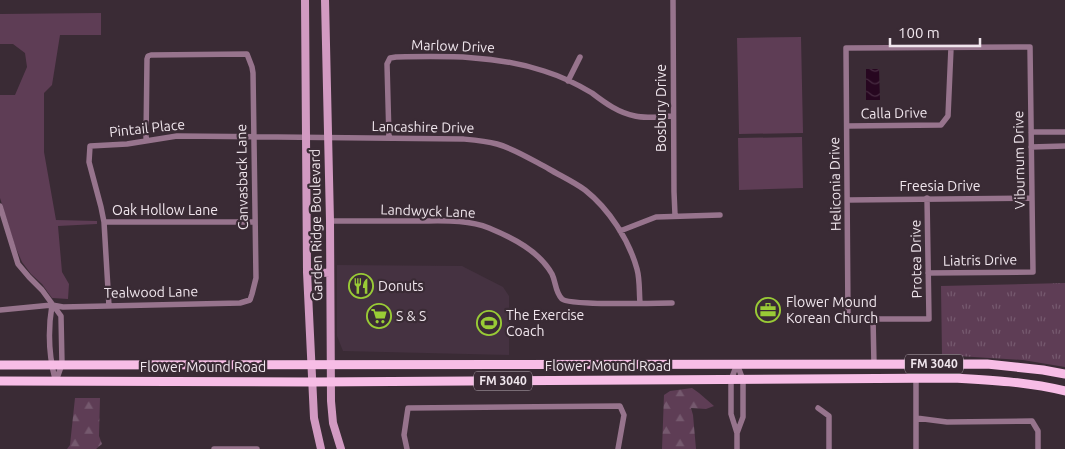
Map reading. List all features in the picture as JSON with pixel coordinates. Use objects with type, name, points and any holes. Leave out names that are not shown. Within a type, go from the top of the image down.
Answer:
[{"type":"main road","name":"Garden Ridge Boulevard","points":[[305,0],[307,272],[314,418],[321,449]]},
{"type":"main road","name":"Garden Ridge Boulevard","points":[[325,0],[330,220],[331,401],[333,423],[341,449]]},
{"type":"main road","points":[[307,272],[330,273]]},
{"type":"main road","name":"Flower Mound Road","points":[[0,365],[987,364],[1065,374]]},
{"type":"main road","name":"Flower Mound Road","points":[[0,382],[953,378],[996,380],[1038,385],[1065,391]]},
{"type":"street","name":"Bosbury Drive","points":[[672,0],[675,216]]},
{"type":"street","name":"Viburnum Drive","points":[[951,48],[1030,47],[1033,272]]},
{"type":"street","name":"Heliconia Drive","points":[[873,319],[848,319],[846,48],[951,48]]},
{"type":"street","name":"Calla Drive","points":[[847,126],[941,125],[948,116],[951,48]]},
{"type":"street","name":"Canvasback Lane","points":[[146,141],[148,56],[247,54],[253,73],[256,222],[256,278],[250,300]]},
{"type":"street","name":"Marlow Drive","points":[[388,138],[387,64],[390,58],[442,56],[489,58],[506,61],[546,71],[592,94],[617,110],[630,115],[637,117],[673,116]]},
{"type":"street","points":[[568,81],[580,57]]},
{"type":"street","points":[[1031,132],[1065,132]]},
{"type":"street","name":"Pintail Place","points":[[104,222],[89,162],[90,146],[177,136],[328,137]]},
{"type":"street","name":"Lancashire Drive","points":[[328,137],[463,139],[481,141],[507,148],[529,158],[586,191],[603,208],[631,249],[637,269],[640,304]]},
{"type":"street","points":[[1031,147],[1065,146]]},
{"type":"street","name":"Protea Drive","points":[[873,319],[929,319],[927,198]]},
{"type":"street","name":"Freesia Drive","points":[[848,200],[1032,198]]},
{"type":"street","points":[[0,206],[18,264],[42,290],[61,316],[62,364],[56,381]]},
{"type":"street","points":[[620,231],[650,218],[720,215]]},
{"type":"street","name":"Landwyck Lane","points":[[330,220],[451,221],[473,223],[502,234],[533,252],[544,262],[553,277],[555,287],[562,299],[569,302],[598,304],[672,303]]},
{"type":"street","points":[[104,222],[109,306]]},
{"type":"street","name":"Oak Hollow Lane","points":[[104,222],[256,222]]},
{"type":"street","points":[[0,232],[7,230]]},
{"type":"street","name":"Liatris Drive","points":[[928,273],[1033,272]]},
{"type":"street","name":"Tealwood Lane","points":[[0,310],[52,305],[109,306],[240,303],[250,300]]},
{"type":"street","points":[[52,305],[50,317],[52,364],[56,381]]},
{"type":"street","points":[[873,319],[874,364]]},
{"type":"street","points":[[737,364],[743,380],[743,417],[737,433]]},
{"type":"street","points":[[737,364],[731,380],[731,414],[737,433],[737,449]]},
{"type":"street","points":[[916,378],[916,449]]},
{"type":"street","points":[[407,449],[404,435],[408,408],[620,406],[624,415],[618,449]]},
{"type":"street","points":[[818,408],[829,416],[829,449]]},
{"type":"street","points":[[916,418],[947,422],[1032,421],[1038,431],[1038,449]]},
{"type":"street","points":[[214,449],[257,449]]},
{"type":"shaded area","points":[[337,265],[462,266],[503,287],[509,296],[509,355],[343,351],[337,336]]},
{"type":"green space","points":[[101,13],[101,35],[60,35],[52,85],[44,93],[44,152],[56,220],[97,221],[97,224],[58,226],[62,272],[69,284],[68,299],[52,298],[22,262],[0,198],[0,95],[15,95],[27,67],[25,53],[13,44],[0,44],[0,14]]},
{"type":"green space","points":[[801,37],[803,133],[739,134],[737,38]]},
{"type":"green space","points":[[802,137],[803,188],[739,190],[738,138]]},
{"type":"green space","points":[[1065,283],[1065,367],[1023,360],[942,355],[941,286]]},
{"type":"green space","points":[[692,388],[714,406],[706,409],[691,408],[696,449],[662,449],[664,395],[670,391]]},
{"type":"green space","points":[[75,398],[100,398],[99,436],[102,444],[96,449],[67,449],[70,445]]},
{"type":"water","points":[[866,69],[879,69],[880,100],[866,100]]},
{"type":"place","name":"Donuts","points":[[361,286]]},
{"type":"place","name":"Flower Mound Korean Church","points":[[768,310]]},
{"type":"place","name":"S & S","points":[[379,316]]},
{"type":"place","name":"The Exercise Coach","points":[[489,323]]}]
